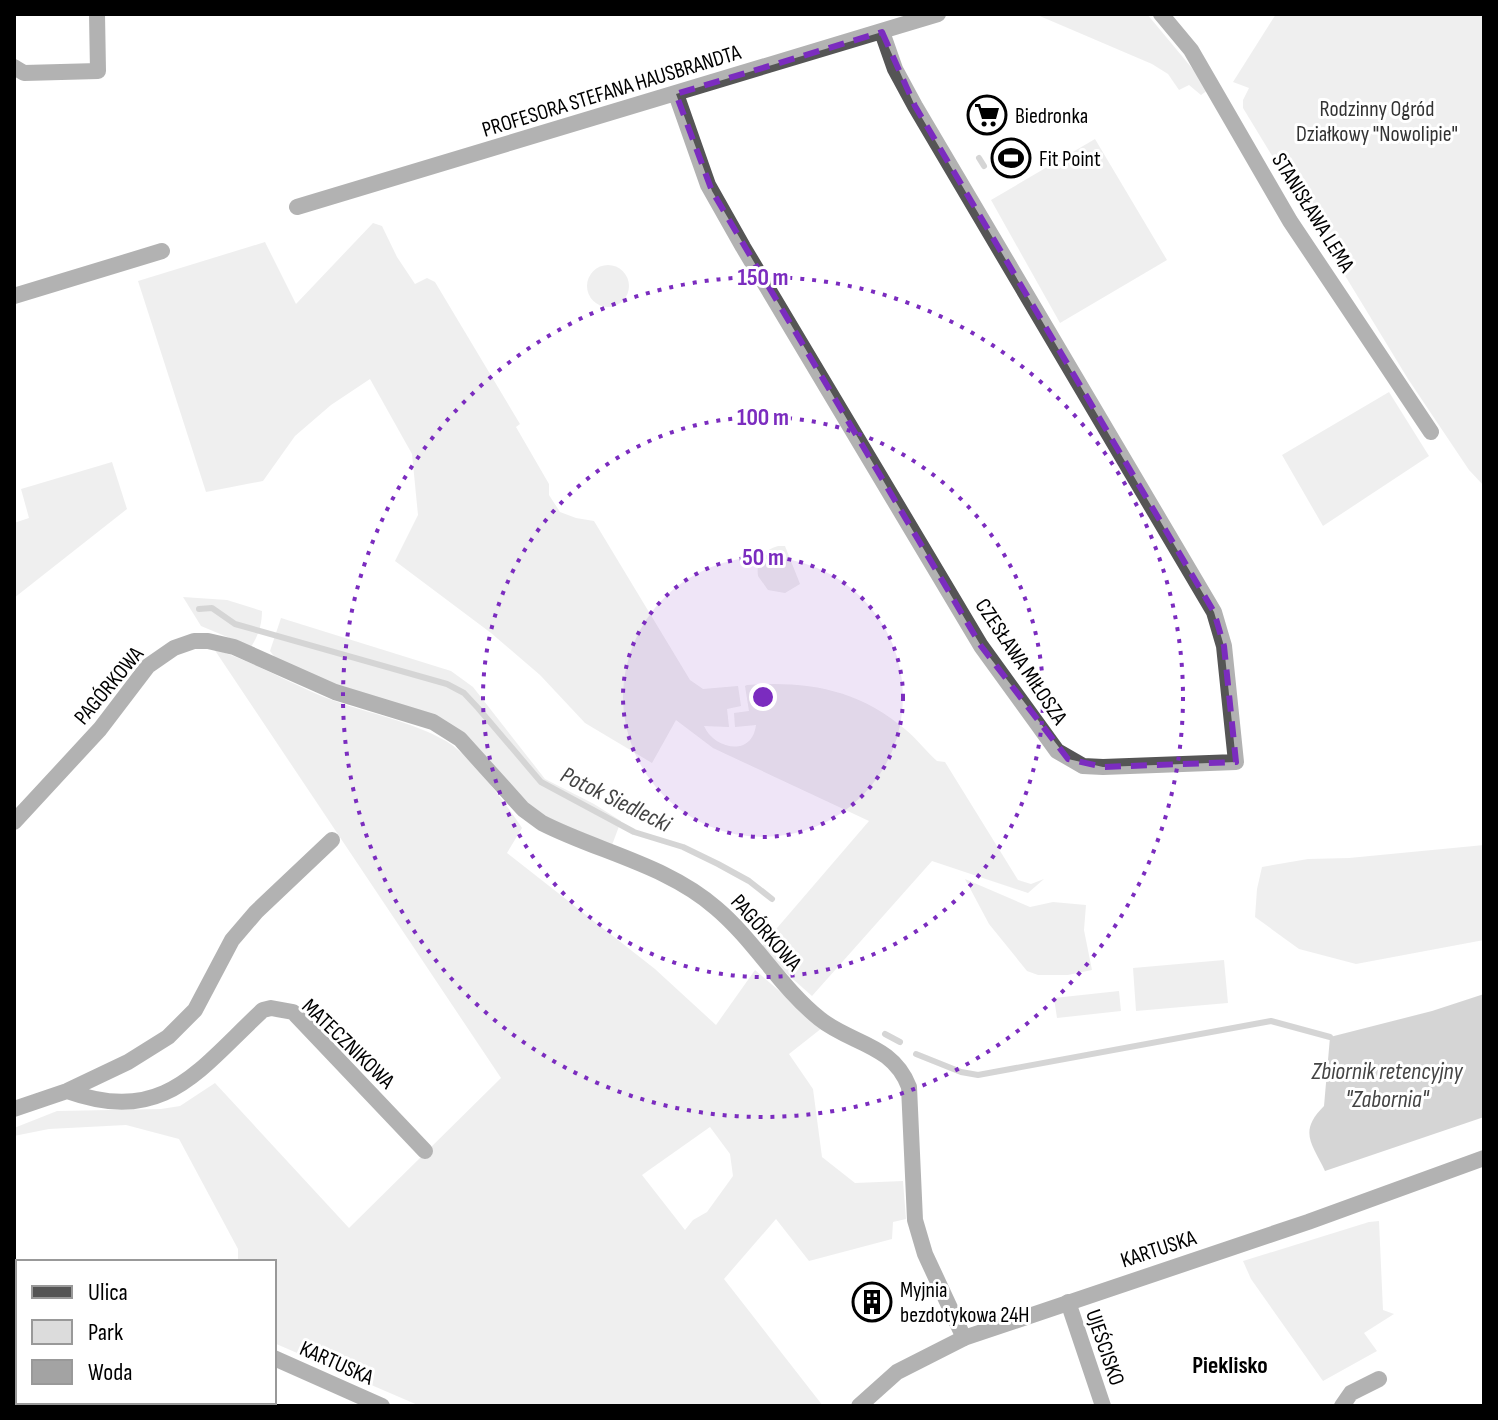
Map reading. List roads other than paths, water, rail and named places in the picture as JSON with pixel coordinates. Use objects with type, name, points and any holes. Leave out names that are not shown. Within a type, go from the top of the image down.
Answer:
[{"type":"street","points":[[14,67],[24,73],[98,71],[97,14]]},
{"type":"street","name":"PROFESORA STEFANA HAUSBRANDTA","points":[[297,207],[938,14]]},
{"type":"street","name":"STANISŁAWA LEMA","points":[[1161,14],[1191,50],[1290,221],[1431,432]]},
{"type":"street","name":"CZESŁAWA MIŁOSZA","points":[[676,94],[708,185],[743,247],[981,646],[1057,751],[1083,766],[1236,762],[1224,646],[1214,612],[915,106],[895,69],[882,32]]},
{"type":"street","points":[[14,296],[162,251]]},
{"type":"street","name":"PAGÓRKOWA","points":[[14,822],[100,729],[148,666],[174,648],[194,641],[234,647],[335,692],[433,722],[460,739],[523,809],[542,823],[678,881],[715,906],[749,939],[783,984],[810,1011],[822,1021],[884,1053],[905,1076],[909,1087],[915,1220],[925,1254],[964,1338]]},
{"type":"street","points":[[14,1109],[67,1091],[128,1062],[168,1037],[195,1010],[232,940],[256,912],[332,840]]},
{"type":"street","name":"MATECZNIKOWA","points":[[67,1091],[102,1101],[155,1099],[177,1089],[263,1010],[283,1009],[293,1012],[425,1151]]},
{"type":"street","name":"KARTUSKA","points":[[859,1406],[897,1372],[964,1338],[1308,1222],[1484,1158]]},
{"type":"street","name":"UJEŚCISKO","points":[[1068,1302],[1103,1406]]},
{"type":"street","name":"KARTUSKA","points":[[276,1359],[382,1406]]},
{"type":"street","points":[[1342,1406],[1351,1393],[1379,1379]]},
{"type":"water","name":"Zbiornik retencyjny \"Zabornia\"","points":[[1484,994],[1484,1117],[1325,1171],[1312,1145],[1309,1131],[1311,1123],[1324,1106],[1330,1037]]},
{"type":"waterway","points":[[979,158],[984,166]]},
{"type":"waterway","name":"Potok Siedlecki","points":[[199,609],[212,608],[235,624],[447,684],[464,693],[541,782],[634,832],[683,847],[718,864],[749,881],[772,899]]},
{"type":"waterway","name":"Potok Siedlecki","points":[[916,1054],[961,1072],[978,1075],[1271,1021],[1330,1037]]},
{"type":"waterway","name":"Potok Siedlecki","points":[[885,1034],[900,1042]]},
{"type":"place","name":"Biedronka","points":[[987,115]]},
{"type":"place","name":"Fit Point","points":[[1011,158]]},
{"type":"place","name":"Myjnia bezdotykowa 24H","points":[[872,1302]]},
{"type":"district","name":"Pieklisko","points":[[1230,1365]]},
{"type":"park label","name":"Rodzinny Ogród Działkowy \"Nowolipie\"","points":[[1377,120]]}]
